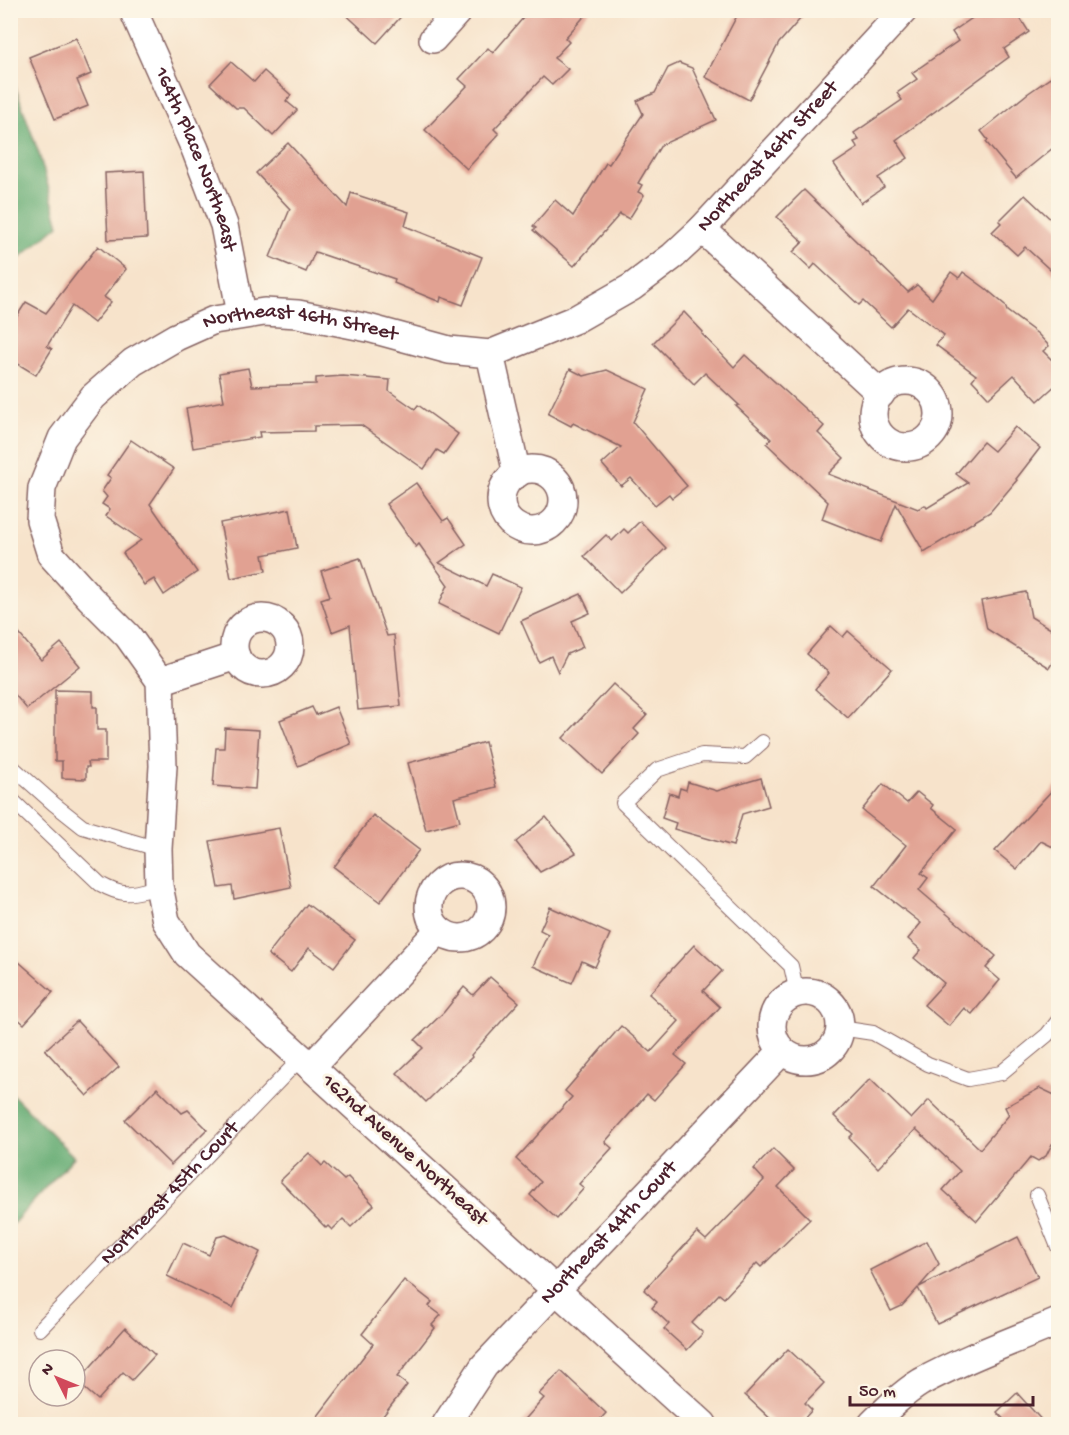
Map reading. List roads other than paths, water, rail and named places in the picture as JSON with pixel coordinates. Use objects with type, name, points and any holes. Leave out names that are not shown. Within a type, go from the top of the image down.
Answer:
[{"type":"street","name":"164th Place Northeast","points":[[133,10],[195,149],[224,225],[242,314]]},
{"type":"street","points":[[432,39],[459,10]]},
{"type":"street","name":"Northeast 46th Street","points":[[160,681],[128,636],[51,555],[40,520],[42,488],[62,438],[93,397],[134,362],[176,337],[214,320],[242,314],[264,312],[298,314],[368,328],[449,350],[490,354],[576,319],[632,288],[702,229],[904,10]]},
{"type":"street","points":[[702,229],[881,394]]},
{"type":"street","points":[[490,354],[517,474]]},
{"type":"street","points":[[158,849],[163,766],[160,681],[236,656]]},
{"type":"street","name":"162nd Avenue Northeast","points":[[158,849],[159,887],[166,921],[187,954],[703,1425]]},
{"type":"street","name":"Northeast 45th Court","points":[[306,1063],[439,930]]},
{"type":"street","points":[[808,992],[818,994],[835,1007],[840,1028],[833,1048],[825,1055],[803,1060],[791,1057],[782,1051],[775,1041],[772,1029],[773,1018],[778,1007],[797,993],[808,992]]},
{"type":"street","name":"Northeast 44th Court","points":[[446,1425],[484,1366],[782,1051]]},
{"type":"street","points":[[872,1425],[890,1406],[920,1383],[958,1364],[1059,1322]]},
{"type":"lane","points":[[762,742],[745,757],[702,755],[657,770],[623,803],[791,966],[797,993]]},
{"type":"lane","points":[[10,765],[83,827],[158,849]]},
{"type":"lane","points":[[10,798],[100,884],[117,894],[131,894],[159,887]]},
{"type":"lane","points":[[840,1028],[873,1033],[928,1064],[968,1079],[1001,1073],[1047,1035],[1059,1021]]},
{"type":"lane","name":"Northeast 45th Court","points":[[40,1329],[306,1063]]},
{"type":"lane","points":[[1037,1195],[1059,1247]]}]
